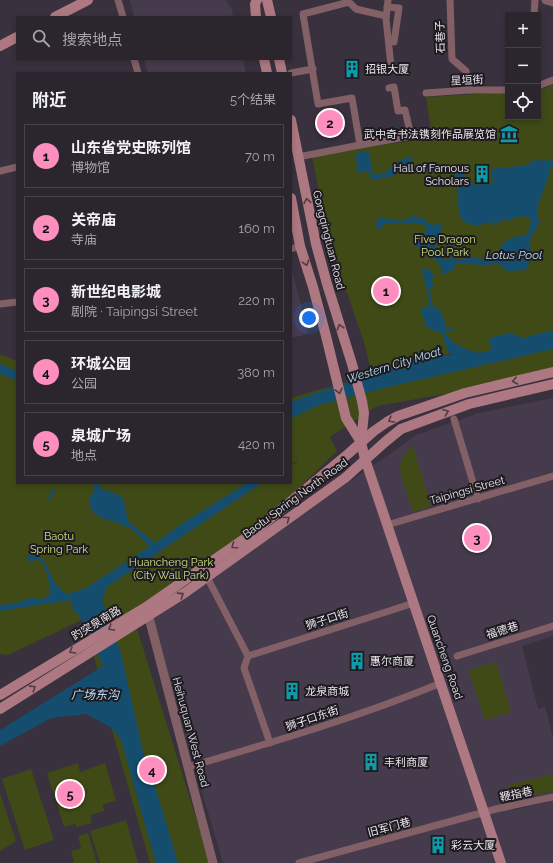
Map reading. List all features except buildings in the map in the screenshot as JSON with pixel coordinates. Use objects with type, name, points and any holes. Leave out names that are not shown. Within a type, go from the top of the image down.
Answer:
[{"type":"main road","points":[[57,16],[88,0]]},
{"type":"main road","points":[[256,16],[255,4],[257,0]]},
{"type":"main road","points":[[267,0],[271,16]]},
{"type":"main road","points":[[0,46],[16,37]]},
{"type":"main road","points":[[264,60],[267,72]]},
{"type":"main road","points":[[279,60],[282,72]]},
{"type":"main road","name":"Gongqingtuan Road","points":[[292,125],[316,244],[362,401],[364,412],[361,442]]},
{"type":"main road","points":[[292,208],[296,248],[319,309],[346,418],[361,442]]},
{"type":"main road","name":"Baotu Spring North Road","points":[[147,611],[254,532],[374,431],[398,416],[465,393],[553,372]]},
{"type":"main road","name":"Baotu Spring North Road","points":[[147,611],[186,592],[207,577],[345,478],[384,442],[401,429],[469,404],[553,384]]},
{"type":"main road","name":"Quancheng Road","points":[[361,442],[387,525],[501,863]]},
{"type":"main road","name":"趵突泉南路","points":[[0,695],[89,647],[147,611]]},
{"type":"main road","points":[[0,709],[89,647]]},
{"type":"street","points":[[118,0],[123,16]]},
{"type":"street","name":"石巷子","points":[[450,0],[452,59],[466,71],[469,90]]},
{"type":"street","points":[[534,12],[535,0]]},
{"type":"street","points":[[546,0],[553,2]]},
{"type":"street","points":[[360,145],[352,98],[318,104],[303,14],[349,2],[356,10],[386,16]]},
{"type":"street","points":[[391,66],[386,16],[387,3],[399,8],[394,42]]},
{"type":"street","points":[[134,60],[138,72]]},
{"type":"street","points":[[292,74],[312,69]]},
{"type":"street","points":[[541,85],[553,80]]},
{"type":"street","points":[[298,158],[411,136],[406,110],[398,111],[394,87],[389,88]]},
{"type":"street","name":"星垣街","points":[[426,93],[469,90],[505,90]]},
{"type":"street","points":[[0,171],[16,167]]},
{"type":"street","points":[[0,304],[16,302]]},
{"type":"street","points":[[454,419],[478,499]]},
{"type":"street","name":"Taipingsi Street","points":[[387,525],[553,476]]},
{"type":"street","points":[[207,577],[248,656],[244,668],[270,743]]},
{"type":"street","name":"狮子口街","points":[[248,656],[414,603]]},
{"type":"street","name":"Heihuquan West Road","points":[[147,611],[213,863]]},
{"type":"street","name":"福德巷","points":[[457,656],[553,626]]},
{"type":"street","name":"狮子口东街","points":[[188,767],[270,743],[365,711],[441,683]]},
{"type":"street","name":"鞭指巷","points":[[484,812],[553,797]]},
{"type":"street","name":"旧军门巷","points":[[299,863],[484,812]]},
{"type":"shaded area","points":[[130,0],[226,0],[232,10],[233,16],[134,16]]},
{"type":"shaded area","points":[[144,60],[243,60],[246,72],[148,72]]},
{"type":"shaded area","points":[[292,269],[308,334],[292,338]]},
{"type":"shaded area","points":[[553,398],[553,636],[522,646],[538,709],[545,707],[553,738],[553,793],[510,804],[513,810],[549,802],[549,800],[553,799],[553,863],[223,863],[152,619],[416,435],[479,413]]},
{"type":"green space","name":"Five Dragon Pool Park","points":[[553,83],[553,333],[486,352],[479,353],[468,350],[415,359],[402,366],[386,369],[372,374],[364,342],[333,253],[312,156],[353,148],[432,138],[426,97],[505,93],[505,120],[541,120],[541,89],[546,88]]},
{"type":"green space","points":[[553,340],[553,375],[377,406],[330,437],[337,451],[207,577],[134,619],[210,863],[150,863],[111,727],[84,619],[8,655],[0,654],[0,354],[16,361],[16,484],[292,484],[292,465],[300,460],[292,464],[292,398],[318,390],[434,363]]},
{"type":"green space","points":[[413,445],[431,506],[413,512],[403,482],[400,463]]},
{"type":"green space","points":[[496,662],[511,712],[485,720],[468,670]]},
{"type":"green space","points":[[78,763],[80,772],[105,763],[116,801],[103,804],[104,811],[90,815],[92,823],[77,827],[75,824],[64,827],[47,773]]},
{"type":"green space","points":[[31,769],[54,840],[25,850],[2,779]]},
{"type":"green space","points":[[552,774],[553,791],[513,800],[508,785]]},
{"type":"green space","points":[[0,793],[16,841],[0,851]]},
{"type":"green space","points":[[126,820],[138,863],[100,863],[90,831]]},
{"type":"green space","points":[[88,833],[97,863],[71,863],[74,862],[71,851],[81,848],[78,836]]},
{"type":"water","name":"Lotus Pool","points":[[369,151],[373,175],[385,173],[394,163],[411,156],[413,168],[433,168],[438,164],[440,169],[452,169],[454,166],[455,171],[460,170],[460,167],[462,167],[465,181],[472,180],[473,185],[493,183],[491,169],[529,165],[529,161],[547,160],[547,162],[553,160],[553,167],[549,168],[550,173],[537,209],[539,223],[529,241],[531,251],[529,254],[530,261],[526,270],[509,271],[498,264],[488,265],[456,263],[454,269],[445,274],[442,273],[440,266],[434,258],[423,256],[422,249],[418,249],[418,246],[416,246],[415,236],[424,235],[427,227],[419,223],[405,224],[402,222],[384,224],[382,228],[378,229],[376,225],[378,218],[405,220],[413,216],[422,218],[430,224],[435,225],[441,223],[441,230],[435,248],[440,257],[447,260],[451,257],[449,242],[450,240],[453,240],[455,261],[472,257],[487,260],[496,257],[502,245],[508,239],[525,235],[529,232],[531,220],[523,216],[508,221],[505,219],[494,225],[492,222],[478,225],[467,223],[460,215],[458,185],[452,170],[417,173],[407,169],[389,177],[371,180],[369,171],[358,173],[355,153]]},
{"type":"water","points":[[422,268],[431,270],[434,277],[432,277],[433,288],[430,289],[430,297],[428,297]]},
{"type":"water","points":[[436,306],[442,314],[445,322],[446,334],[454,343],[468,350],[479,353],[492,350],[489,338],[510,333],[524,338],[553,331],[553,349],[384,388],[319,405],[292,418],[292,402],[386,369],[402,366],[415,359],[453,354],[452,352],[449,353],[442,333],[425,326],[421,307]]},
{"type":"water","points":[[0,364],[16,371],[16,382],[14,379],[0,374]]},
{"type":"water","name":"广场东沟","points":[[93,484],[98,484],[104,490],[116,493],[122,497],[125,503],[128,521],[155,543],[180,525],[245,484],[261,484],[107,587],[102,600],[121,653],[150,783],[154,783],[178,863],[156,863],[121,740],[112,728],[86,714],[51,718],[0,746],[0,730],[103,666],[78,613],[73,611],[71,600],[0,611],[0,605],[20,602],[29,598],[43,599],[49,595],[48,579],[43,564],[38,560],[29,561],[27,559],[27,555],[38,556],[41,558],[46,564],[56,584],[65,593],[70,593],[86,588],[150,546],[132,529],[101,518],[93,512],[90,506],[89,498],[95,489]]},
{"type":"waterway","points":[[430,297],[430,307]]},
{"type":"waterway","points":[[445,330],[453,329]]},
{"type":"waterway","points":[[49,499],[54,490]]},
{"type":"place","name":"招银大厦","points":[[352,69]]},
{"type":"place","name":"关帝庙","points":[[330,123]]},
{"type":"place","name":"武中奇书法镌刻作品展览馆","points":[[509,134]]},
{"type":"place","name":"Hall of Famous Scholars","points":[[482,174]]},
{"type":"place","name":"山东省党史陈列馆","points":[[386,291]]},
{"type":"place","name":"新世纪电影城","points":[[477,538]]},
{"type":"place","name":"惠尔商厦","points":[[357,661]]},
{"type":"place","name":"龙泉商城","points":[[292,691]]},
{"type":"place","name":"丰利商厦","points":[[371,762]]},
{"type":"place","name":"环城公园","points":[[152,770]]},
{"type":"place","name":"泉城广场","points":[[70,794]]},
{"type":"place","name":"彩云大厦","points":[[438,845]]},
{"type":"water label","name":"Western City Moat","points":[[394,365]]},
{"type":"park label","name":"Baotu Spring Park","points":[[59,542]]},
{"type":"park label","name":"Huancheng Park (City Wall Park)","points":[[171,568]]}]
